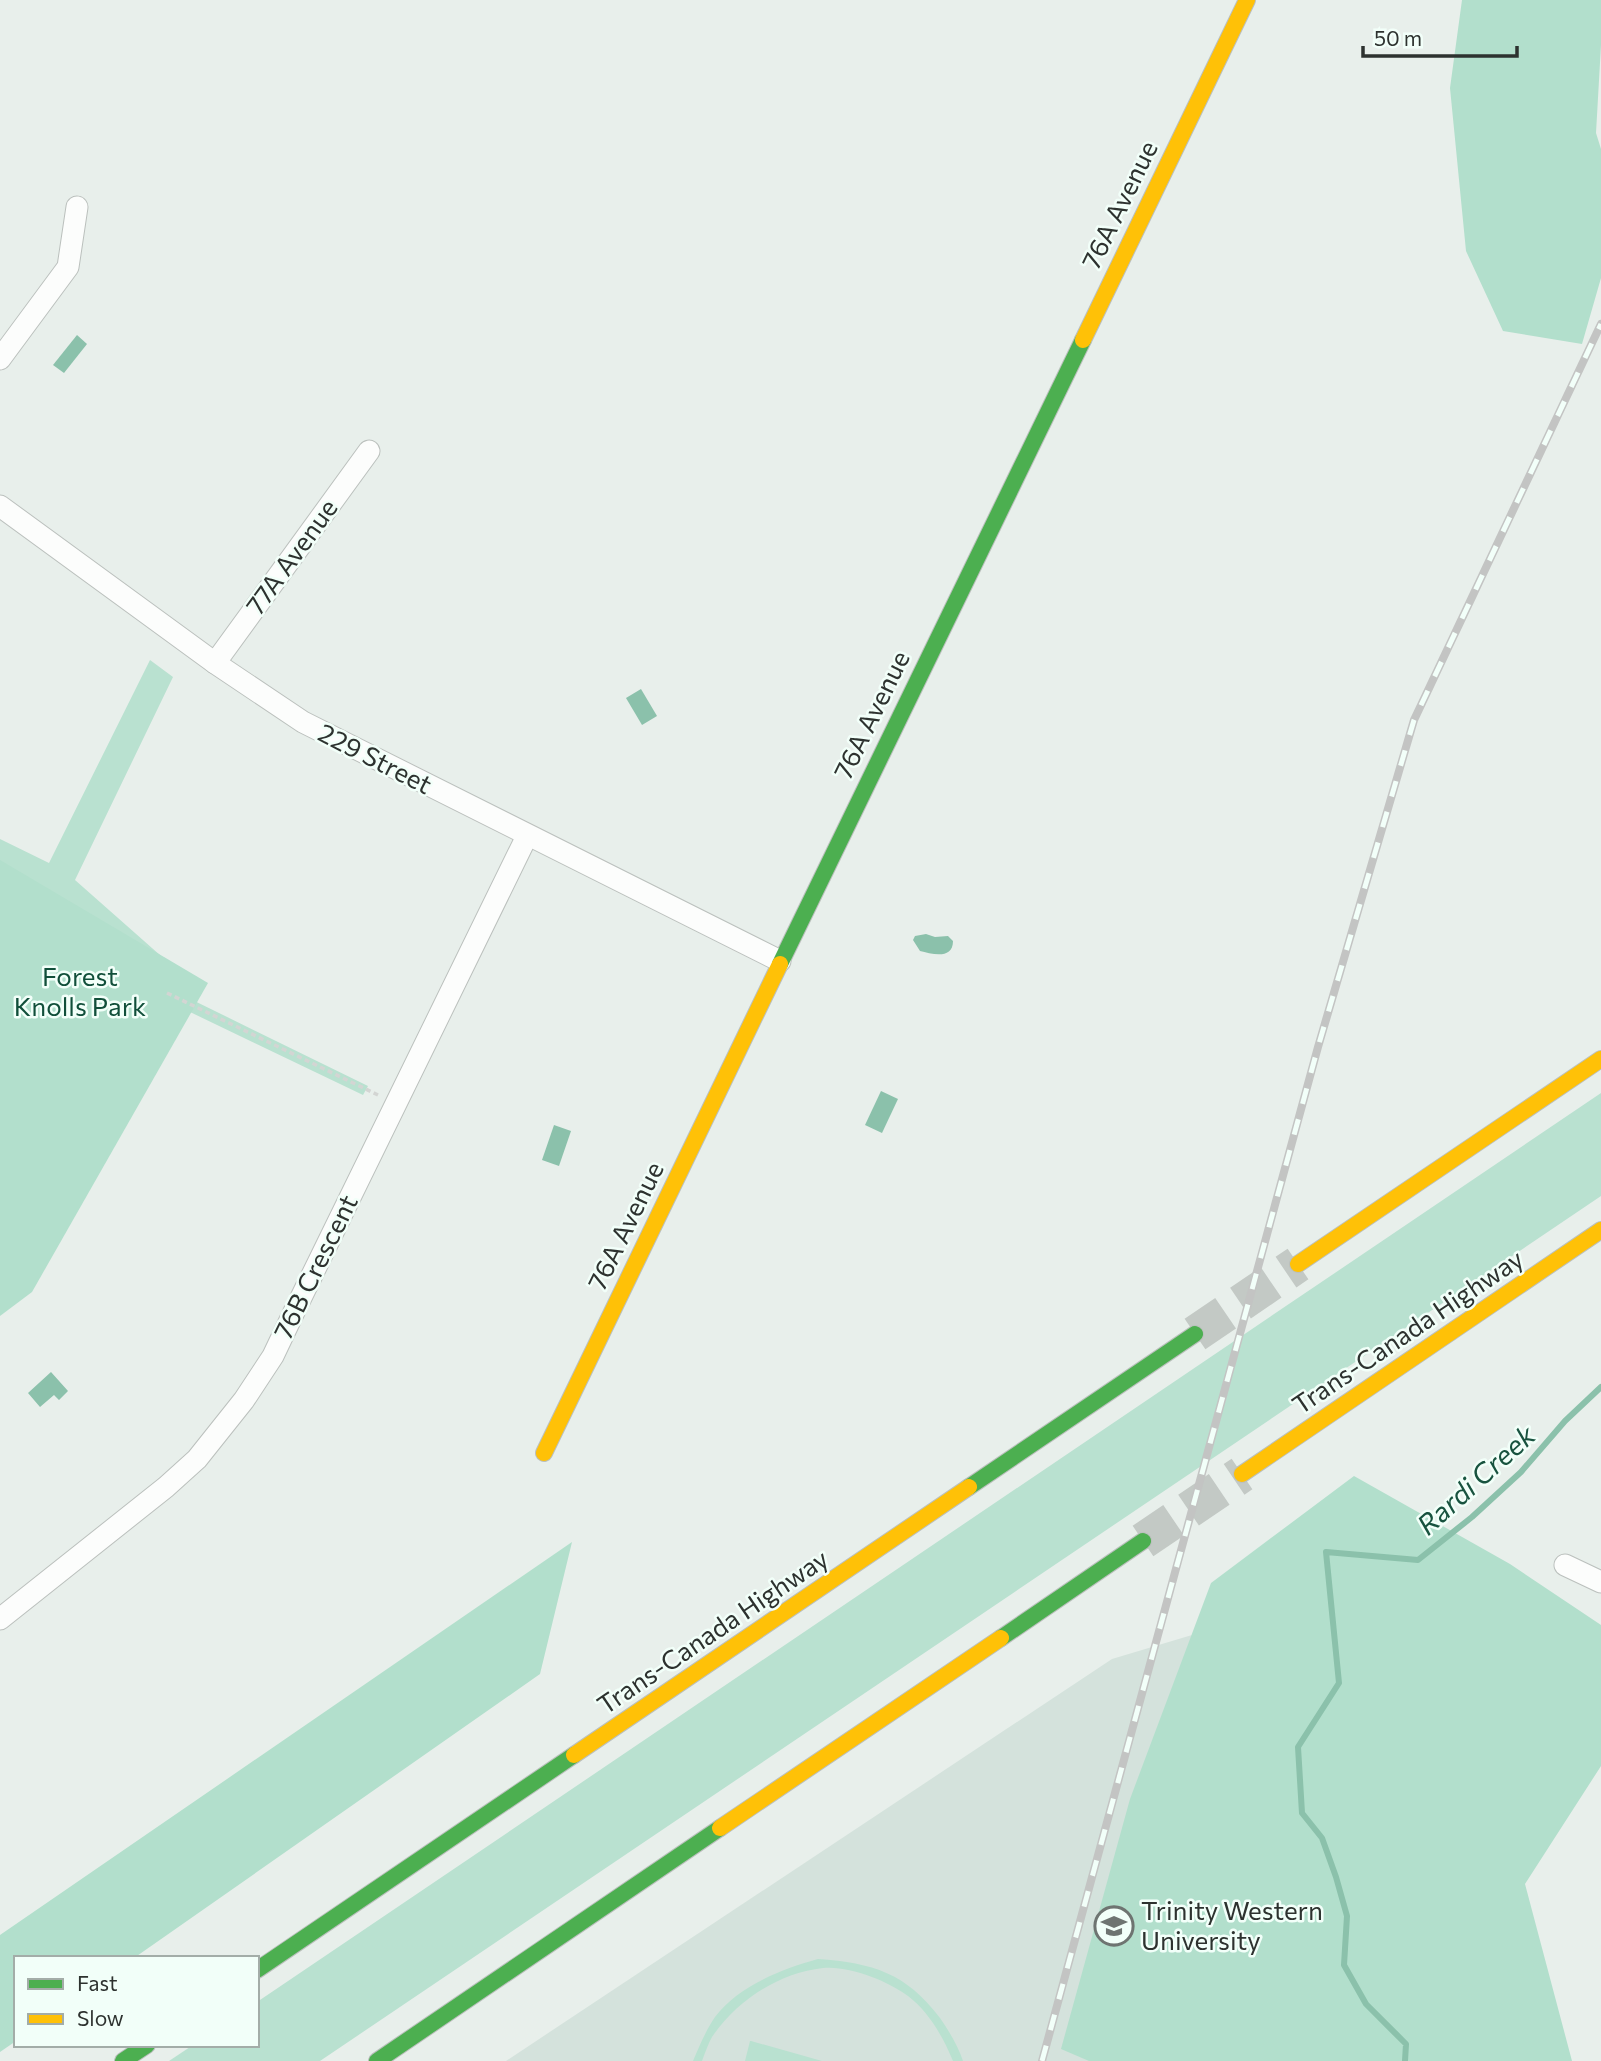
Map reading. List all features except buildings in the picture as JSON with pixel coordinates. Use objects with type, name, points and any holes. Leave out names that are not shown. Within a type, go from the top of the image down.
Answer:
[{"type":"main road","name":"76A Avenue","points":[[544,1453],[1247,0]]},
{"type":"main road","points":[[1298,1264],[1601,1059]]},
{"type":"main road","name":"Trans-Canada Highway","points":[[1242,1474],[1601,1230]]},
{"type":"main road","name":"Trans-Canada Highway","points":[[259,1969],[1195,1334]]},
{"type":"main road","points":[[377,2061],[1143,1541]]},
{"type":"main road","points":[[123,2061],[144,2047]]},
{"type":"street","points":[[0,359],[68,267],[77,207]]},
{"type":"street","name":"77A Avenue","points":[[215,663],[369,451]]},
{"type":"street","name":"229 Street","points":[[0,506],[215,663],[303,722],[780,961]]},
{"type":"street","name":"76B Crescent","points":[[0,1619],[166,1487],[197,1459],[244,1400],[273,1356],[527,836]]},
{"type":"street","points":[[1565,1565],[1601,1582]]},
{"type":"path","points":[[167,993],[395,1105]]},
{"type":"shaded area","points":[[77,335],[87,344],[64,373],[53,365]]},
{"type":"shaded area","points":[[641,689],[657,716],[642,725],[626,698]]},
{"type":"shaded area","points":[[926,934],[935,937],[948,936],[953,941],[950,951],[941,954],[920,951],[913,940],[915,936]]},
{"type":"shaded area","points":[[881,1091],[898,1099],[882,1133],[865,1125]]},
{"type":"shaded area","points":[[554,1125],[571,1131],[559,1166],[542,1160]]},
{"type":"shaded area","points":[[51,1372],[68,1391],[59,1400],[54,1395],[40,1407],[28,1393]]},
{"type":"shaded area","name":"Trinity Western University","points":[[1392,1575],[1507,2061],[506,2061],[1112,1659]]},
{"type":"green space","points":[[1462,0],[1601,0],[1596,133],[1601,149],[1601,278],[1582,344],[1503,331],[1466,251],[1450,88]]},
{"type":"green space","name":"Forest Knolls Park","points":[[150,660],[173,677],[75,880],[178,971],[170,989],[368,1086],[363,1095],[165,1000],[0,1297],[0,839],[49,863]]},
{"type":"green space","name":"Forest Knolls Park","points":[[0,860],[208,983],[32,1292],[0,1316]]},
{"type":"green space","points":[[1601,1093],[1601,1196],[320,2061],[169,2061],[190,2047],[259,2047],[259,2001]]},
{"type":"green space","points":[[1354,1476],[1510,1564],[1601,1625],[1601,1766],[1525,1884],[1572,2061],[1089,2061],[1061,2049],[1130,1799],[1211,1583]]},
{"type":"green space","points":[[572,1542],[540,1674],[137,1956],[14,1956],[14,2042],[0,2052],[0,1935]]},
{"type":"green space","points":[[818,1959],[872,1968],[887,1973],[914,1990],[940,2018],[963,2061],[953,2061],[935,2026],[908,1996],[867,1975],[844,1969],[823,1968],[791,1976],[760,1990],[722,2024],[712,2037],[702,2061],[693,2061],[715,2017],[736,1996],[762,1980]]},
{"type":"green space","points":[[751,2041],[822,2061],[745,2061]]},
{"type":"waterway","name":"Rardi Creek","points":[[1405,2061],[1406,2044],[1366,2004],[1344,1965],[1347,1916],[1322,1838],[1302,1813],[1298,1747],[1339,1683],[1326,1552],[1418,1560],[1472,1517],[1521,1472],[1565,1421],[1601,1387]]},
{"type":"tunnel","points":[[1195,1334],[1298,1264]]},
{"type":"tunnel","points":[[1143,1541],[1242,1474]]},
{"type":"railway","points":[[1042,2061],[1318,1047],[1414,720],[1601,324]]},
{"type":"traffic: fast","points":[[780,964],[1083,340]]},
{"type":"traffic: fast","points":[[969,1487],[1195,1334]]},
{"type":"traffic: fast","points":[[1001,1638],[1143,1541]]},
{"type":"traffic: fast","points":[[259,1969],[574,1755]]},
{"type":"traffic: fast","points":[[377,2061],[720,1828]]},
{"type":"traffic: fast","points":[[123,2061],[144,2047]]},
{"type":"traffic: slow","points":[[1083,340],[1247,0]]},
{"type":"traffic: slow","points":[[544,1453],[780,964]]},
{"type":"traffic: slow","points":[[1298,1264],[1601,1059]]},
{"type":"traffic: slow","points":[[1242,1474],[1601,1230]]},
{"type":"traffic: slow","points":[[574,1755],[969,1487]]},
{"type":"traffic: slow","points":[[720,1828],[1001,1638]]},
{"type":"place","name":"Trinity Western University","points":[[1114,1926]]}]
